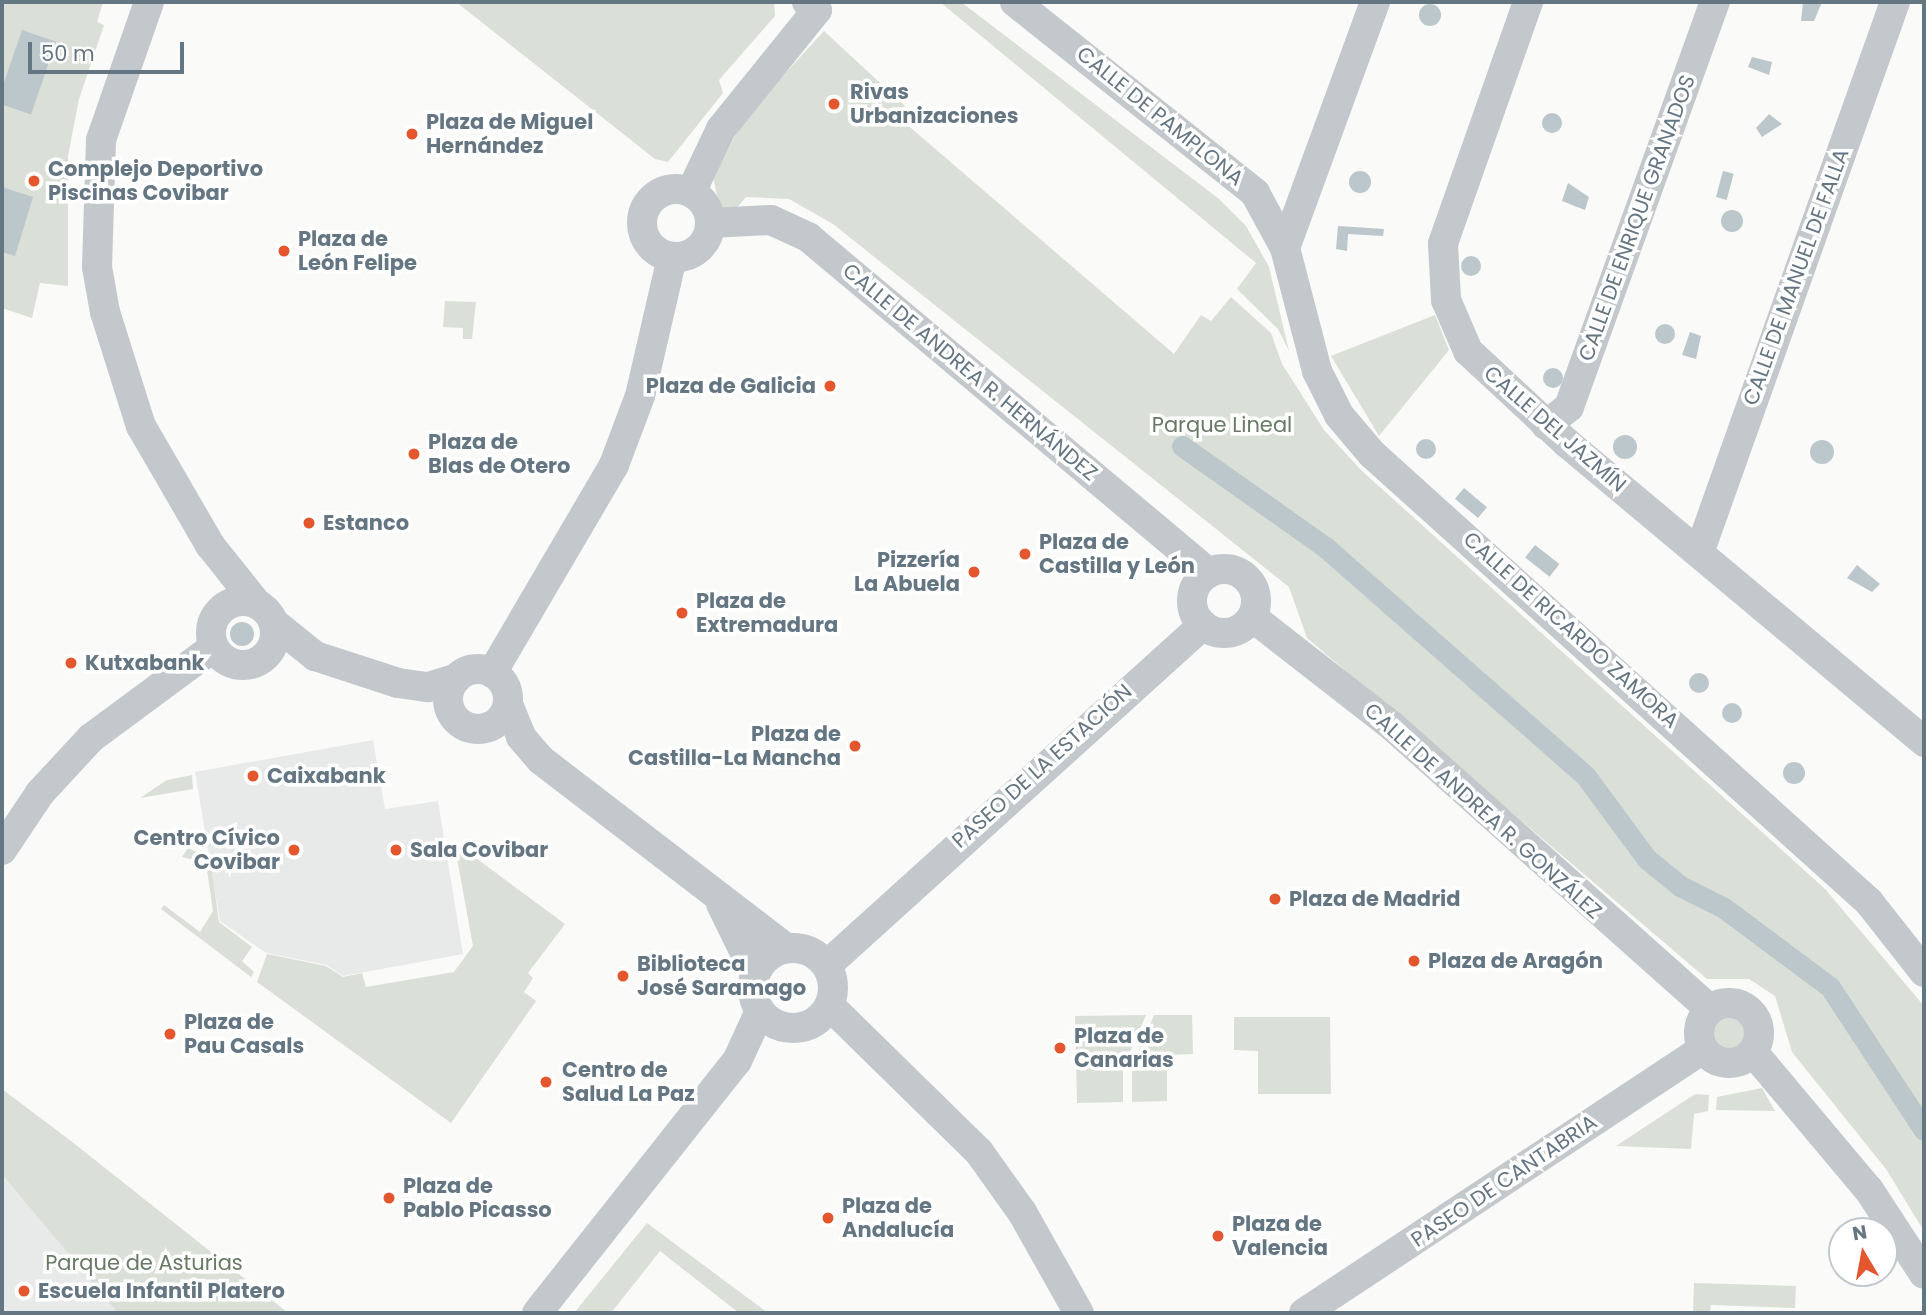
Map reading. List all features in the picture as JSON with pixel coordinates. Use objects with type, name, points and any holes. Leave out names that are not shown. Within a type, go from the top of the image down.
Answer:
[{"type":"street","points":[[149,2],[101,140],[97,267],[110,338],[141,426],[211,545],[265,613],[316,656],[398,683],[428,687],[477,669],[492,673],[505,686],[508,704],[521,737],[563,778],[718,900],[808,955],[833,978],[824,1013]]},
{"type":"street","points":[[691,192],[721,129],[817,10],[807,2]]},
{"type":"street","name":"CALLE DE PAMPLONA","points":[[1015,2],[1255,193],[1285,248]]},
{"type":"street","points":[[1285,248],[1375,2]]},
{"type":"street","name":"CALLE DEL JAZMÍN","points":[[1528,2],[1443,244],[1446,300],[1468,351],[1546,425],[1924,742]]},
{"type":"street","name":"CALLE DE ENRIQUE GRANADOS","points":[[1546,425],[1569,407],[1715,2]]},
{"type":"street","name":"CALLE DE MANUEL DE FALLA","points":[[1699,553],[1895,2]]},
{"type":"street","points":[[691,192],[705,205],[711,223],[704,245],[673,257],[646,241],[645,209],[659,194],[691,192]]},
{"type":"street","points":[[1255,193],[1306,195]]},
{"type":"street","name":"CALLE DE ANDREA R. HERNÁNDEZ","points":[[711,223],[771,220],[808,237],[1209,573]]},
{"type":"street","name":"CALLE DE RICARDO ZAMORA","points":[[1285,248],[1317,371],[1339,415],[1373,454],[1869,902],[1924,972]]},
{"type":"street","points":[[492,673],[614,465],[640,397],[673,257]]},
{"type":"street","points":[[2,850],[40,793],[91,738],[214,648],[218,612],[211,545]]},
{"type":"street","points":[[1229,569],[1247,579],[1256,597],[1252,617],[1229,633],[1203,625],[1193,597],[1209,573],[1229,569]]},
{"type":"street","points":[[218,612],[236,601],[265,613],[275,637],[259,661]]},
{"type":"street","name":"CALLE DE ANDREA R. GONZÁLEZ","points":[[1252,617],[1392,726],[1710,1009]]},
{"type":"street","name":"PASEO DE LA ESTACIÓN","points":[[808,955],[884,910],[1203,625]]},
{"type":"street","points":[[214,648],[233,664],[316,656]]},
{"type":"street","points":[[452,715],[449,692],[457,678]]},
{"type":"street","points":[[398,683],[477,729],[534,768],[563,778]]},
{"type":"street","points":[[477,729],[497,722],[508,704]]},
{"type":"street","points":[[718,900],[755,973],[771,1019]]},
{"type":"street","points":[[755,973],[768,956],[808,955]]},
{"type":"street","points":[[1721,1003],[1746,1007],[1759,1028],[1753,1052],[1727,1063],[1703,1049],[1699,1027],[1710,1009],[1721,1003]]},
{"type":"street","points":[[537,1313],[771,1019],[824,1013],[872,1042],[993,1170],[1079,1313]]},
{"type":"street","name":"PASEO DE CANTABRIA","points":[[1304,1313],[1703,1049]]},
{"type":"street","points":[[1753,1052],[1869,1190],[1924,1274]]},
{"type":"shaded area","points":[[1803,2],[1822,2],[1814,21],[1801,21]]},
{"type":"shaded area","points":[[1430,4],[1438,7],[1441,15],[1438,23],[1430,26],[1422,23],[1419,15],[1422,7]]},
{"type":"shaded area","points":[[22,30],[56,42],[31,115],[2,105],[2,88]]},
{"type":"shaded area","points":[[1752,57],[1772,62],[1769,75],[1748,67]]},
{"type":"shaded area","points":[[1552,113],[1559,116],[1562,123],[1559,130],[1552,133],[1545,130],[1542,123],[1545,116]]},
{"type":"shaded area","points":[[1769,114],[1782,124],[1762,137],[1756,128]]},
{"type":"shaded area","points":[[1360,171],[1368,174],[1371,182],[1368,190],[1360,193],[1352,190],[1349,182],[1352,174]]},
{"type":"shaded area","points":[[1723,171],[1734,174],[1727,200],[1716,197]]},
{"type":"shaded area","points":[[1568,183],[1589,197],[1585,210],[1562,201]]},
{"type":"shaded area","points":[[2,187],[33,197],[15,256],[2,252]]},
{"type":"shaded area","points":[[1732,210],[1742,217],[1743,221],[1736,231],[1732,232],[1722,225],[1721,221],[1728,211]]},
{"type":"shaded area","points":[[1338,226],[1384,229],[1383,236],[1348,234],[1347,251],[1336,249]]},
{"type":"shaded area","points":[[1471,256],[1478,259],[1481,266],[1478,273],[1471,276],[1464,273],[1461,266],[1464,259]]},
{"type":"shaded area","points":[[1665,324],[1672,327],[1675,334],[1672,341],[1665,344],[1658,341],[1655,334],[1658,327]]},
{"type":"shaded area","points":[[1690,332],[1701,336],[1696,359],[1682,355]]},
{"type":"shaded area","points":[[1549,368],[1557,368],[1563,378],[1557,388],[1549,388],[1543,382],[1543,374]]},
{"type":"shaded area","points":[[1625,435],[1633,439],[1637,447],[1633,455],[1625,459],[1617,455],[1613,447],[1617,439]]},
{"type":"shaded area","points":[[1426,439],[1433,442],[1436,449],[1433,456],[1426,459],[1419,456],[1416,449],[1419,442]]},
{"type":"shaded area","points":[[1822,440],[1833,447],[1834,452],[1827,463],[1822,464],[1811,457],[1810,452],[1817,441]]},
{"type":"shaded area","points":[[1464,488],[1487,507],[1478,518],[1455,499]]},
{"type":"shaded area","points":[[1535,545],[1559,564],[1550,577],[1525,558]]},
{"type":"shaded area","points":[[1857,565],[1880,584],[1872,592],[1847,578]]},
{"type":"shaded area","points":[[242,622],[251,625],[254,634],[251,643],[242,646],[233,643],[230,634],[233,625]]},
{"type":"shaded area","points":[[1699,673],[1706,676],[1709,683],[1706,690],[1699,693],[1692,690],[1689,683],[1692,676]]},
{"type":"shaded area","points":[[1732,703],[1739,706],[1742,713],[1739,720],[1732,723],[1725,720],[1722,713],[1725,706]]},
{"type":"shaded area","points":[[373,740],[385,809],[438,801],[463,954],[343,976],[327,965],[266,953],[220,921],[195,772]]},
{"type":"shaded area","points":[[1794,762],[1802,765],[1805,773],[1802,781],[1794,784],[1786,781],[1783,773],[1786,765]]},
{"type":"shaded area","points":[[2,1174],[65,1242],[118,1313],[2,1313]]},
{"type":"green space","name":"Complejo Deportivo Piscinas Covibar","points":[[2,2],[103,2],[97,22],[104,25],[79,99],[68,156],[68,286],[40,283],[32,318],[2,308]]},
{"type":"green space","points":[[456,2],[774,2],[775,16],[719,80],[723,93],[668,162],[655,159]]},
{"type":"green space","points":[[940,2],[961,2],[1219,199],[1246,226],[1269,267],[1289,351],[1278,329],[1237,289],[1256,263]]},
{"type":"green space","name":"Parque Lineal","points":[[824,31],[905,106],[897,116],[1174,354],[1201,315],[1211,321],[1231,297],[1271,333],[1282,364],[1324,430],[1361,470],[1825,889],[1924,1006],[1924,1231],[1886,1169],[1792,1052],[1775,996],[1749,979],[1707,979],[1307,638],[1289,587],[833,224],[789,199],[746,197],[730,216],[720,207],[713,178],[745,117]]},
{"type":"green space","points":[[445,301],[476,302],[472,339],[463,339],[463,328],[443,327]]},
{"type":"green space","points":[[1435,315],[1449,350],[1379,436],[1331,356]]},
{"type":"green space","points":[[192,775],[193,789],[140,798],[167,780]]},
{"type":"green space","points":[[454,842],[565,924],[528,973],[533,978],[524,992],[536,1001],[451,1123],[257,982],[267,954],[326,966],[343,977],[362,973],[366,987],[454,972],[473,946]]},
{"type":"green space","points":[[188,848],[210,858],[219,922],[252,947],[242,961],[254,972],[251,977],[161,909],[164,905],[200,932],[213,911],[206,863],[182,857]]},
{"type":"green space","points":[[1730,1013],[1744,1019],[1750,1033],[1744,1047],[1730,1053],[1716,1047],[1710,1033],[1716,1019]]},
{"type":"green space","points":[[1146,1015],[1123,1068],[1123,1102],[1077,1103],[1075,1016]]},
{"type":"green space","points":[[1154,1015],[1192,1015],[1193,1054],[1167,1055],[1167,1101],[1132,1102],[1132,1068]]},
{"type":"green space","points":[[1234,1017],[1330,1017],[1331,1094],[1258,1094],[1258,1051],[1234,1050]]},
{"type":"green space","points":[[1762,1088],[1775,1111],[1716,1110],[1717,1097]]},
{"type":"green space","name":"Parque de Asturias","points":[[2,1089],[288,1313],[118,1313],[2,1174]]},
{"type":"green space","points":[[1695,1094],[1709,1095],[1708,1111],[1694,1114],[1691,1149],[1616,1146]]},
{"type":"green space","points":[[647,1223],[768,1313],[739,1313],[660,1251],[611,1313],[574,1313]]},
{"type":"green space","points":[[1694,1283],[1796,1286],[1795,1308],[1711,1305],[1710,1313],[1693,1313]]},
{"type":"waterway","points":[[1182,446],[1324,546],[1585,775],[1647,859],[1680,886],[1724,908],[1830,987],[1924,1130]]},
{"type":"place","name":"Rivas Urbanizaciones","points":[[834,104]]},
{"type":"place","name":"Plaza de Miguel Hernández","points":[[412,134]]},
{"type":"place","name":"Complejo Deportivo Piscinas Covibar","points":[[34,181]]},
{"type":"place","name":"Plaza de León Felipe","points":[[284,251]]},
{"type":"place","name":"Plaza de Galicia","points":[[830,386]]},
{"type":"place","name":"Plaza de Blas de Otero","points":[[414,454]]},
{"type":"place","name":"Estanco","points":[[309,523]]},
{"type":"place","name":"Plaza de Castilla y León","points":[[1025,554]]},
{"type":"place","name":"Pizzería La Abuela","points":[[974,572]]},
{"type":"place","name":"Plaza de Extremadura","points":[[682,613]]},
{"type":"place","name":"Kutxabank","points":[[71,663]]},
{"type":"place","name":"Plaza de Castilla-La Mancha","points":[[855,746]]},
{"type":"place","name":"Caixabank","points":[[253,776]]},
{"type":"place","name":"Centro Cívico Covibar","points":[[294,850]]},
{"type":"place","name":"Sala Covibar","points":[[396,850]]},
{"type":"place","name":"Plaza de Madrid","points":[[1275,899]]},
{"type":"place","name":"Plaza de Aragón","points":[[1414,961]]},
{"type":"place","name":"Biblioteca José Saramago","points":[[623,976]]},
{"type":"place","name":"Plaza de Pau Casals","points":[[170,1034]]},
{"type":"place","name":"Plaza de Canarias","points":[[1060,1048]]},
{"type":"place","name":"Centro de Salud La Paz","points":[[546,1082]]},
{"type":"place","name":"Plaza de Pablo Picasso","points":[[389,1198]]},
{"type":"place","name":"Plaza de Andalucía","points":[[828,1218]]},
{"type":"place","name":"Plaza de Valencia","points":[[1218,1236]]},
{"type":"place","name":"Escuela Infantil Platero","points":[[24,1291]]}]
